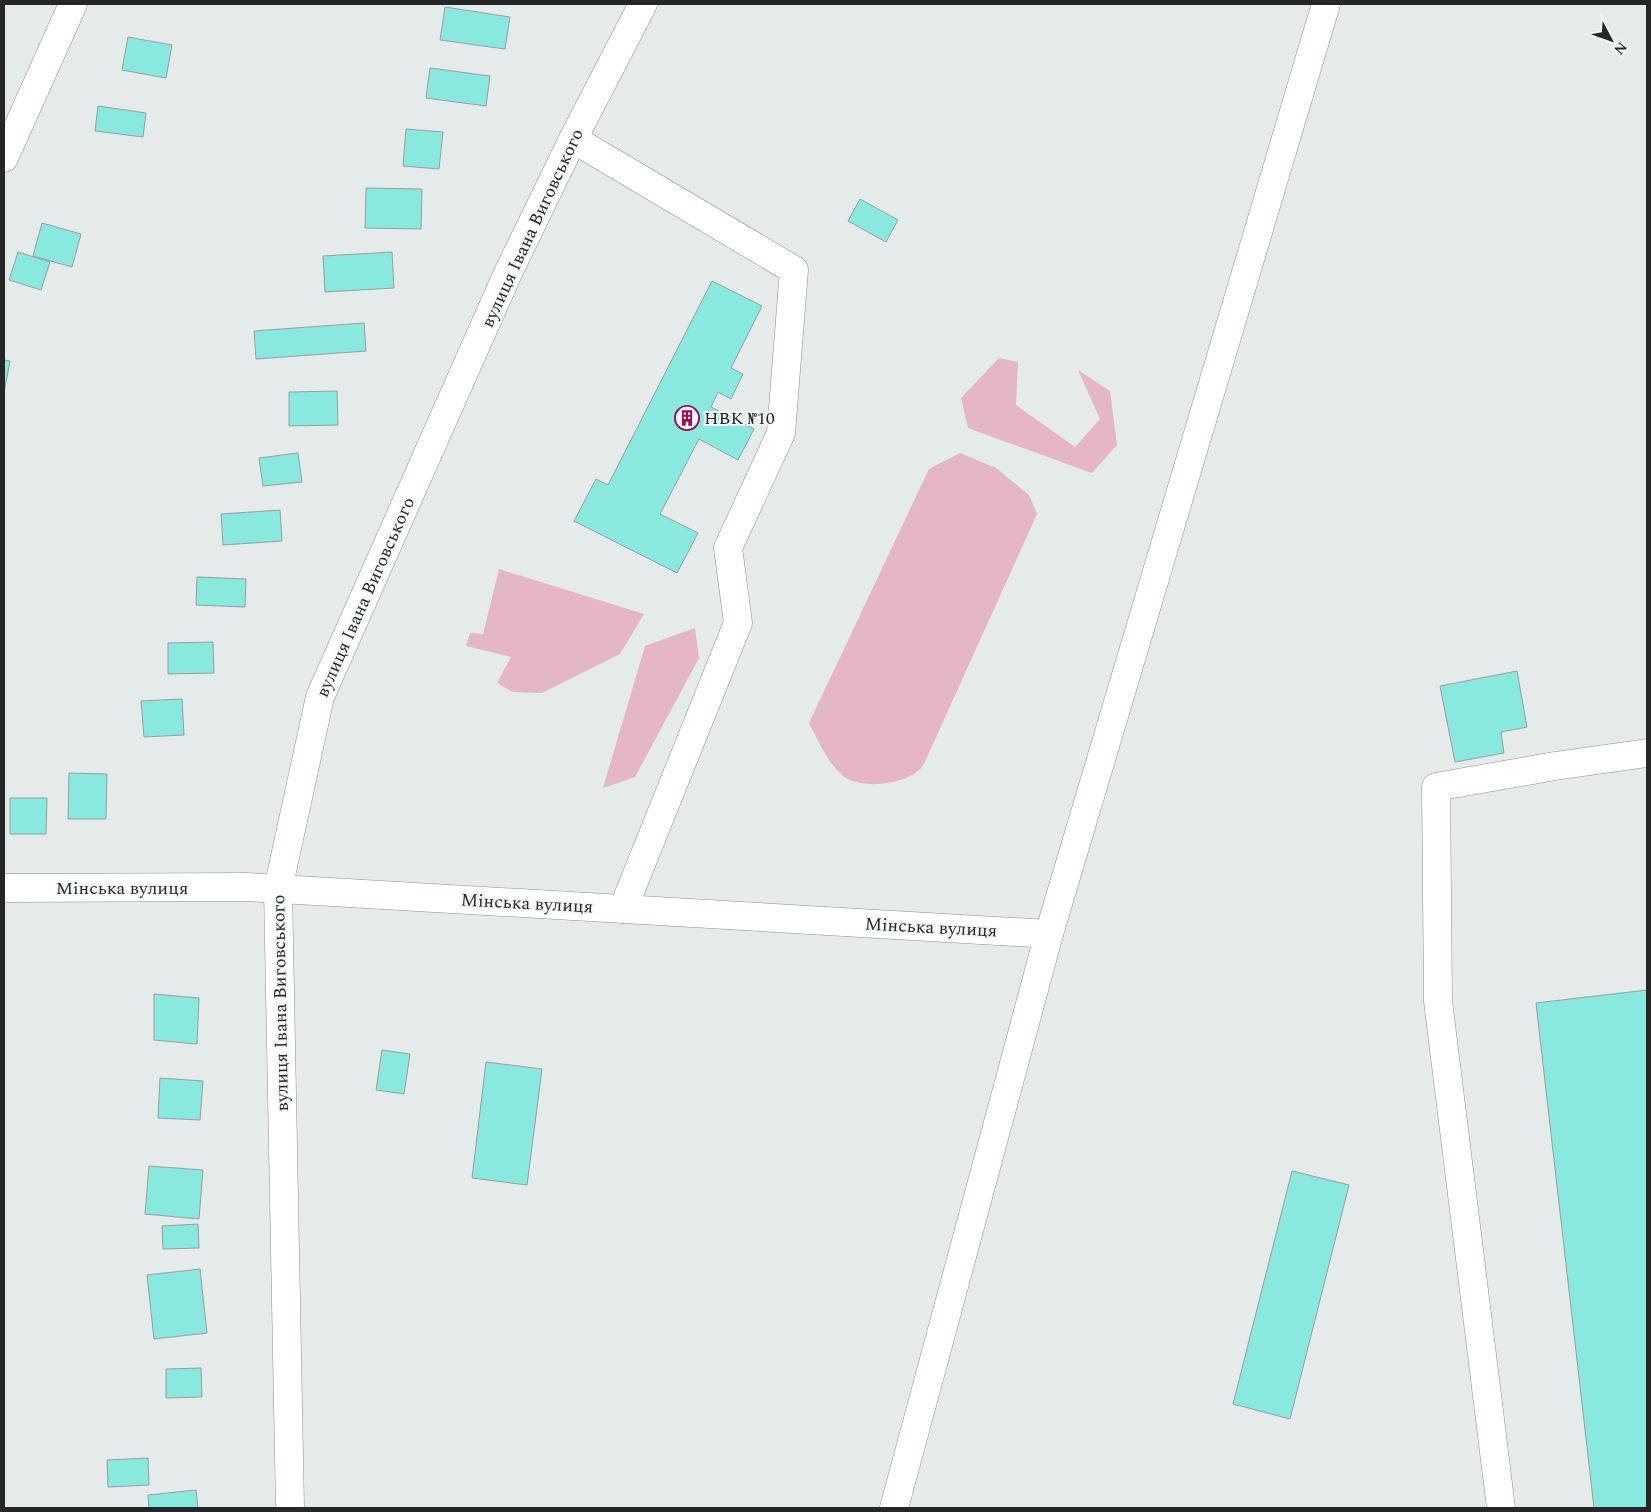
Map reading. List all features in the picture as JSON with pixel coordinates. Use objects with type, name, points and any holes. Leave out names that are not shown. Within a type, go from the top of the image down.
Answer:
[{"type":"street","points":[[4,158],[73,4]]},
{"type":"street","name":"вулиця Івана Виговського","points":[[290,1508],[278,889],[320,697],[508,273],[573,139],[644,4]]},
{"type":"street","points":[[894,1508],[1049,934],[1326,4]]},
{"type":"street","points":[[573,139],[794,270],[781,433],[728,548],[738,623],[623,909]]},
{"type":"street","points":[[1501,1508],[1438,1000],[1436,787],[1647,752]]},
{"type":"street","name":"Мінська вулиця","points":[[4,888],[246,887],[1049,934]]},
{"type":"shaded area","points":[[999,358],[1018,362],[1016,405],[1075,447],[1100,419],[1078,370],[1110,391],[1117,445],[1092,473],[968,428],[961,398]]},
{"type":"shaded area","points":[[960,453],[996,468],[1029,495],[1037,514],[923,765],[911,776],[901,780],[880,784],[859,783],[842,775],[832,764],[809,723],[929,469]]},
{"type":"shaded area","points":[[499,569],[644,614],[620,654],[542,693],[512,692],[497,683],[511,657],[466,646],[470,633],[483,634]]},
{"type":"shaded area","points":[[695,628],[699,658],[635,777],[603,788],[645,646]]},
{"type":"building","points":[[445,7],[510,17],[505,49],[440,40]]},
{"type":"building","points":[[128,37],[172,45],[166,78],[122,70]]},
{"type":"building","points":[[430,68],[490,76],[486,106],[426,98]]},
{"type":"building","points":[[98,106],[146,113],[143,137],[95,131]]},
{"type":"building","points":[[406,129],[443,132],[439,169],[403,166]]},
{"type":"building","points":[[366,188],[422,189],[421,229],[365,228]]},
{"type":"building","points":[[860,199],[898,220],[886,242],[848,221]]},
{"type":"building","points":[[42,223],[81,234],[72,267],[33,256]]},
{"type":"building","points":[[18,252],[50,262],[41,290],[9,280]]},
{"type":"building","points":[[392,252],[394,288],[325,292],[323,256]]},
{"type":"building","name":"НВК №10","points":[[712,281],[762,306],[731,368],[743,374],[731,399],[718,392],[711,407],[754,429],[738,460],[699,439],[660,514],[698,533],[677,573],[574,521],[596,479],[608,485]]},
{"type":"building","points":[[364,323],[366,351],[256,359],[254,331]]},
{"type":"building","points":[[4,360],[10,361],[4,393]]},
{"type":"building","points":[[337,391],[338,425],[289,426],[289,392]]},
{"type":"building","points":[[298,453],[302,482],[263,486],[259,458]]},
{"type":"building","points":[[280,510],[282,541],[223,545],[221,514]]},
{"type":"building","points":[[197,577],[246,579],[245,607],[196,605]]},
{"type":"building","points":[[213,642],[214,673],[168,674],[168,643]]},
{"type":"building","points":[[1517,671],[1527,727],[1501,732],[1504,753],[1455,762],[1440,686]]},
{"type":"building","points":[[182,699],[184,735],[144,737],[141,701]]},
{"type":"building","points":[[69,773],[107,774],[106,819],[68,819]]},
{"type":"building","points":[[10,798],[47,798],[46,834],[10,834]]},
{"type":"building","points":[[1647,990],[1647,1508],[1594,1508],[1536,1003]]},
{"type":"building","points":[[154,994],[199,998],[197,1044],[154,1040]]},
{"type":"building","points":[[382,1050],[410,1054],[404,1094],[376,1090]]},
{"type":"building","points":[[486,1062],[542,1069],[527,1185],[472,1178]]},
{"type":"building","points":[[160,1078],[203,1081],[200,1120],[158,1118]]},
{"type":"building","points":[[149,1166],[203,1170],[199,1219],[145,1214]]},
{"type":"building","points":[[1292,1171],[1349,1185],[1290,1419],[1233,1404]]},
{"type":"building","points":[[198,1224],[199,1248],[163,1249],[162,1226]]},
{"type":"building","points":[[200,1269],[207,1333],[154,1339],[147,1275]]},
{"type":"building","points":[[201,1368],[202,1397],[166,1398],[166,1369]]},
{"type":"building","points":[[148,1458],[149,1485],[108,1487],[107,1460]]},
{"type":"building","points":[[196,1490],[198,1508],[149,1508],[148,1495]]},
{"type":"place","name":"НВК №10","points":[[687,418]]}]
